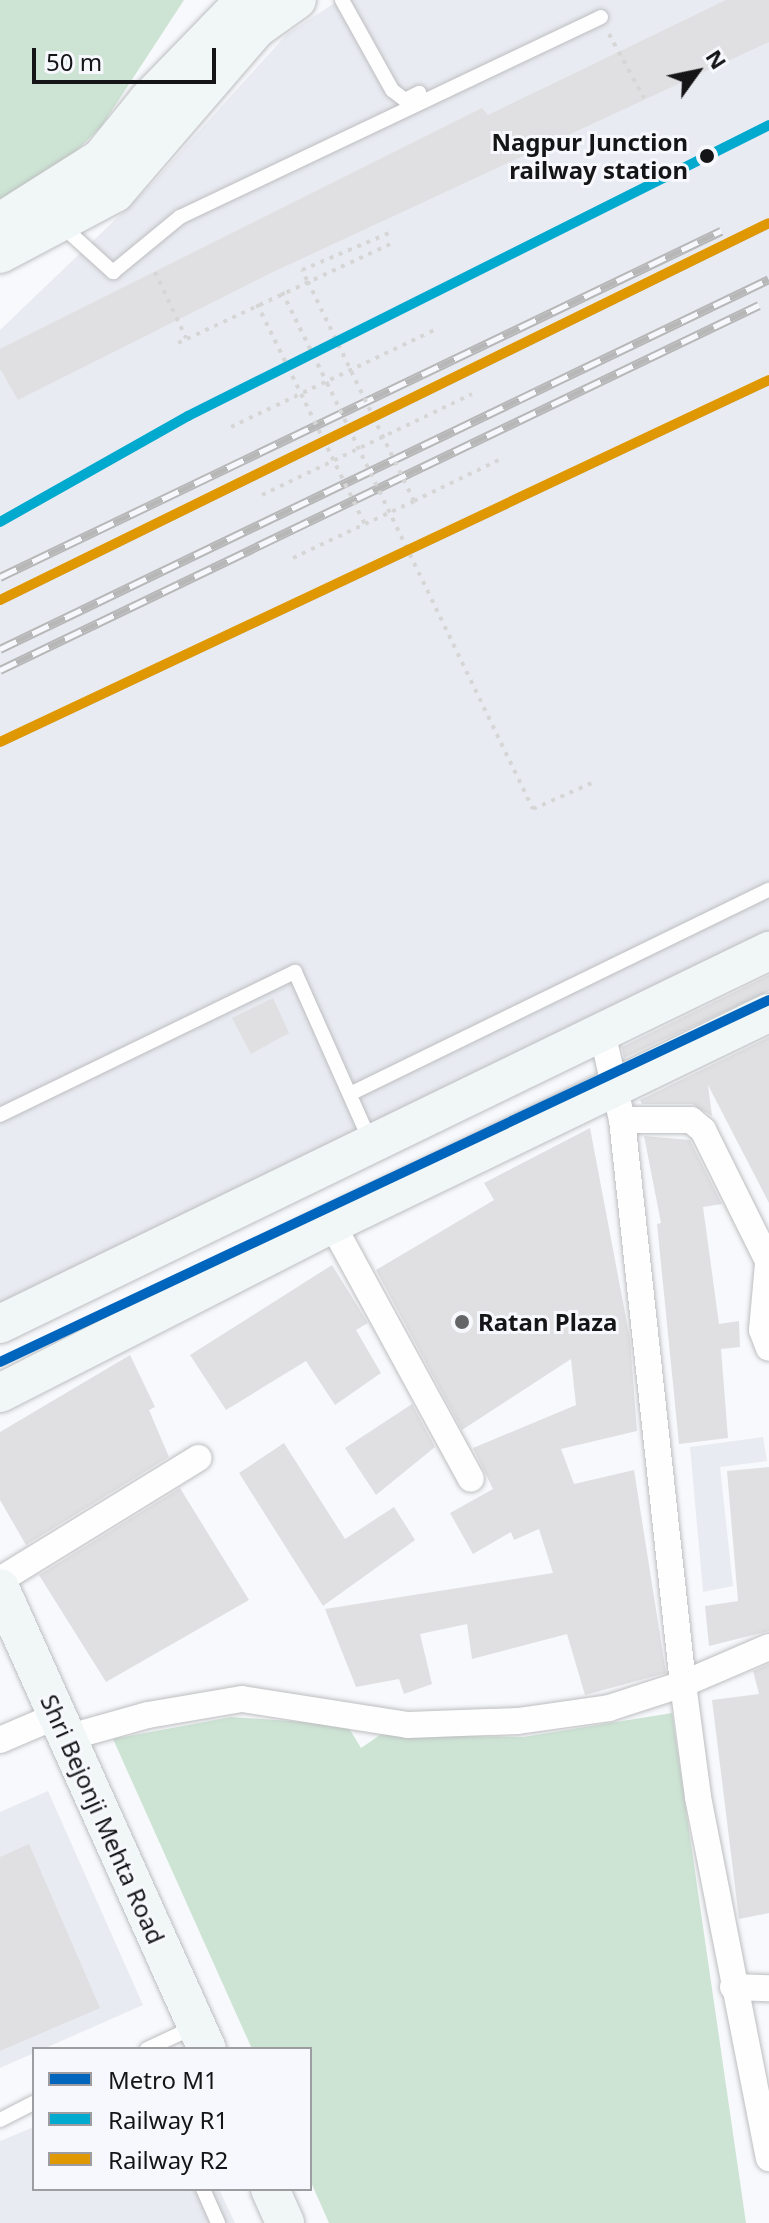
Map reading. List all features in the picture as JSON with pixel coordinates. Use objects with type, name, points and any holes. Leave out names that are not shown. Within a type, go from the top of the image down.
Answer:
[{"type":"main road","points":[[0,222],[101,158],[158,89],[245,0]]},
{"type":"main road","points":[[0,254],[115,193],[256,29],[297,0]]},
{"type":"main road","points":[[0,1324],[769,951]]},
{"type":"main road","points":[[0,1393],[332,1224],[620,1105],[769,1013]]},
{"type":"main road","name":"Shri Bejonji Mehta Road","points":[[0,1588],[202,2037]]},
{"type":"main road","points":[[271,2191],[285,2223]]},
{"type":"street","points":[[602,1032],[620,1105],[698,1797],[769,2158]]},
{"type":"street","points":[[620,1105],[691,1120],[703,1130],[746,1208],[768,1264],[762,1330],[769,1348]]},
{"type":"street","points":[[332,1224],[471,1479]]},
{"type":"street","points":[[0,1580],[198,1458]]},
{"type":"street","points":[[0,1740],[61,1727],[242,1699],[424,1724],[518,1721],[609,1708],[683,1684],[769,1647]]},
{"type":"street","points":[[733,1987],[769,1988]]},
{"type":"lane","points":[[342,0],[398,97],[405,100],[454,75],[457,84]]},
{"type":"lane","points":[[59,223],[113,272],[180,217],[601,17]]},
{"type":"lane","points":[[352,1093],[769,890]]},
{"type":"lane","points":[[0,1115],[295,972],[352,1093],[372,1145]]},
{"type":"lane","points":[[156,2047],[202,2037]]},
{"type":"lane","points":[[0,2120],[32,2104]]},
{"type":"lane","points":[[204,2191],[218,2223]]},
{"type":"path","points":[[601,17],[644,98]]},
{"type":"path","points":[[389,233],[302,270],[414,501]]},
{"type":"path","points":[[178,343],[307,280],[395,242]]},
{"type":"path","points":[[155,272],[186,338]]},
{"type":"path","points":[[282,292],[533,809],[592,783]]},
{"type":"path","points":[[257,304],[365,524]]},
{"type":"path","points":[[231,427],[439,328]]},
{"type":"path","points":[[262,495],[472,394]]},
{"type":"path","points":[[293,558],[501,459]]},
{"type":"shaded area","points":[[339,0],[769,0],[769,952],[0,1313],[0,330],[145,191],[287,34]]},
{"type":"shaded area","points":[[763,1437],[767,1461],[720,1467],[733,1586],[703,1592],[690,1447]]},
{"type":"shaded area","points":[[48,1791],[143,2005],[48,2047],[32,2047],[32,2054],[0,2068],[0,1812]]},
{"type":"shaded area","points":[[32,2128],[32,2191],[220,2191],[235,2223],[0,2223],[0,2141]]},
{"type":"green space","points":[[0,0],[184,0],[101,127],[43,183],[0,202]]},
{"type":"green space","points":[[672,1713],[746,2223],[329,2223],[312,2185],[312,2047],[251,2047],[113,1739],[231,1717],[347,1725],[361,1748],[380,1735],[523,1737]]},
{"type":"building","points":[[726,0],[769,0],[769,42],[273,272],[18,400],[0,369],[0,349],[482,108],[488,115]]},
{"type":"building","points":[[769,975],[769,991],[624,1058],[622,1047]]},
{"type":"building","points":[[273,998],[289,1033],[251,1054],[232,1018]]},
{"type":"building","points":[[769,1037],[769,1203],[708,1085],[712,1116],[692,1104],[642,1104],[640,1100]]},
{"type":"building","points":[[590,1128],[630,1339],[637,1431],[561,1449],[574,1484],[634,1470],[666,1673],[585,1695],[567,1634],[472,1659],[467,1624],[420,1634],[432,1684],[404,1694],[399,1679],[356,1687],[325,1609],[553,1573],[539,1529],[514,1540],[511,1532],[473,1554],[450,1513],[493,1489],[473,1448],[576,1405],[571,1359],[462,1430],[376,1270],[494,1200],[484,1183]]},
{"type":"building","points":[[644,1136],[690,1140],[722,1204],[703,1207],[719,1324],[739,1321],[740,1347],[721,1349],[728,1438],[679,1444],[657,1224],[661,1223]]},
{"type":"building","points":[[332,1265],[368,1323],[356,1330],[381,1373],[335,1405],[306,1361],[226,1410],[190,1355]]},
{"type":"building","points":[[130,1355],[155,1407],[149,1410],[169,1457],[26,1545],[0,1500],[0,1432]]},
{"type":"building","points":[[412,1404],[435,1447],[376,1495],[345,1448]]},
{"type":"building","points":[[284,1443],[345,1539],[394,1507],[415,1540],[323,1606],[239,1473]]},
{"type":"building","points":[[769,1467],[769,1631],[709,1646],[705,1606],[738,1601],[727,1471]]},
{"type":"building","points":[[180,1488],[249,1600],[106,1682],[39,1575]]},
{"type":"building","points":[[769,1664],[769,1913],[739,1919],[712,1700],[759,1694],[753,1671]]},
{"type":"building","points":[[29,1844],[100,2008],[0,2051],[0,1857]]},
{"type":"railway","points":[[0,600],[769,223]]},
{"type":"railway","points":[[0,577],[721,231]]},
{"type":"railway","points":[[0,649],[769,279]]},
{"type":"railway","points":[[0,670],[759,305]]},
{"type":"railway","points":[[0,742],[769,380]]},
{"type":"metro line","name":"M1","points":[[0,1362],[769,1000]]},
{"type":"rail line","name":"R1","points":[[0,522],[188,416],[769,125]]},
{"type":"rail line","name":"R2","points":[[0,600],[769,223]]},
{"type":"rail line","name":"R2","points":[[0,742],[769,380]]},
{"type":"place","name":"Nagpur Junction railway station","points":[[707,156]]},
{"type":"place","name":"Ratan Plaza","points":[[462,1322]]}]
